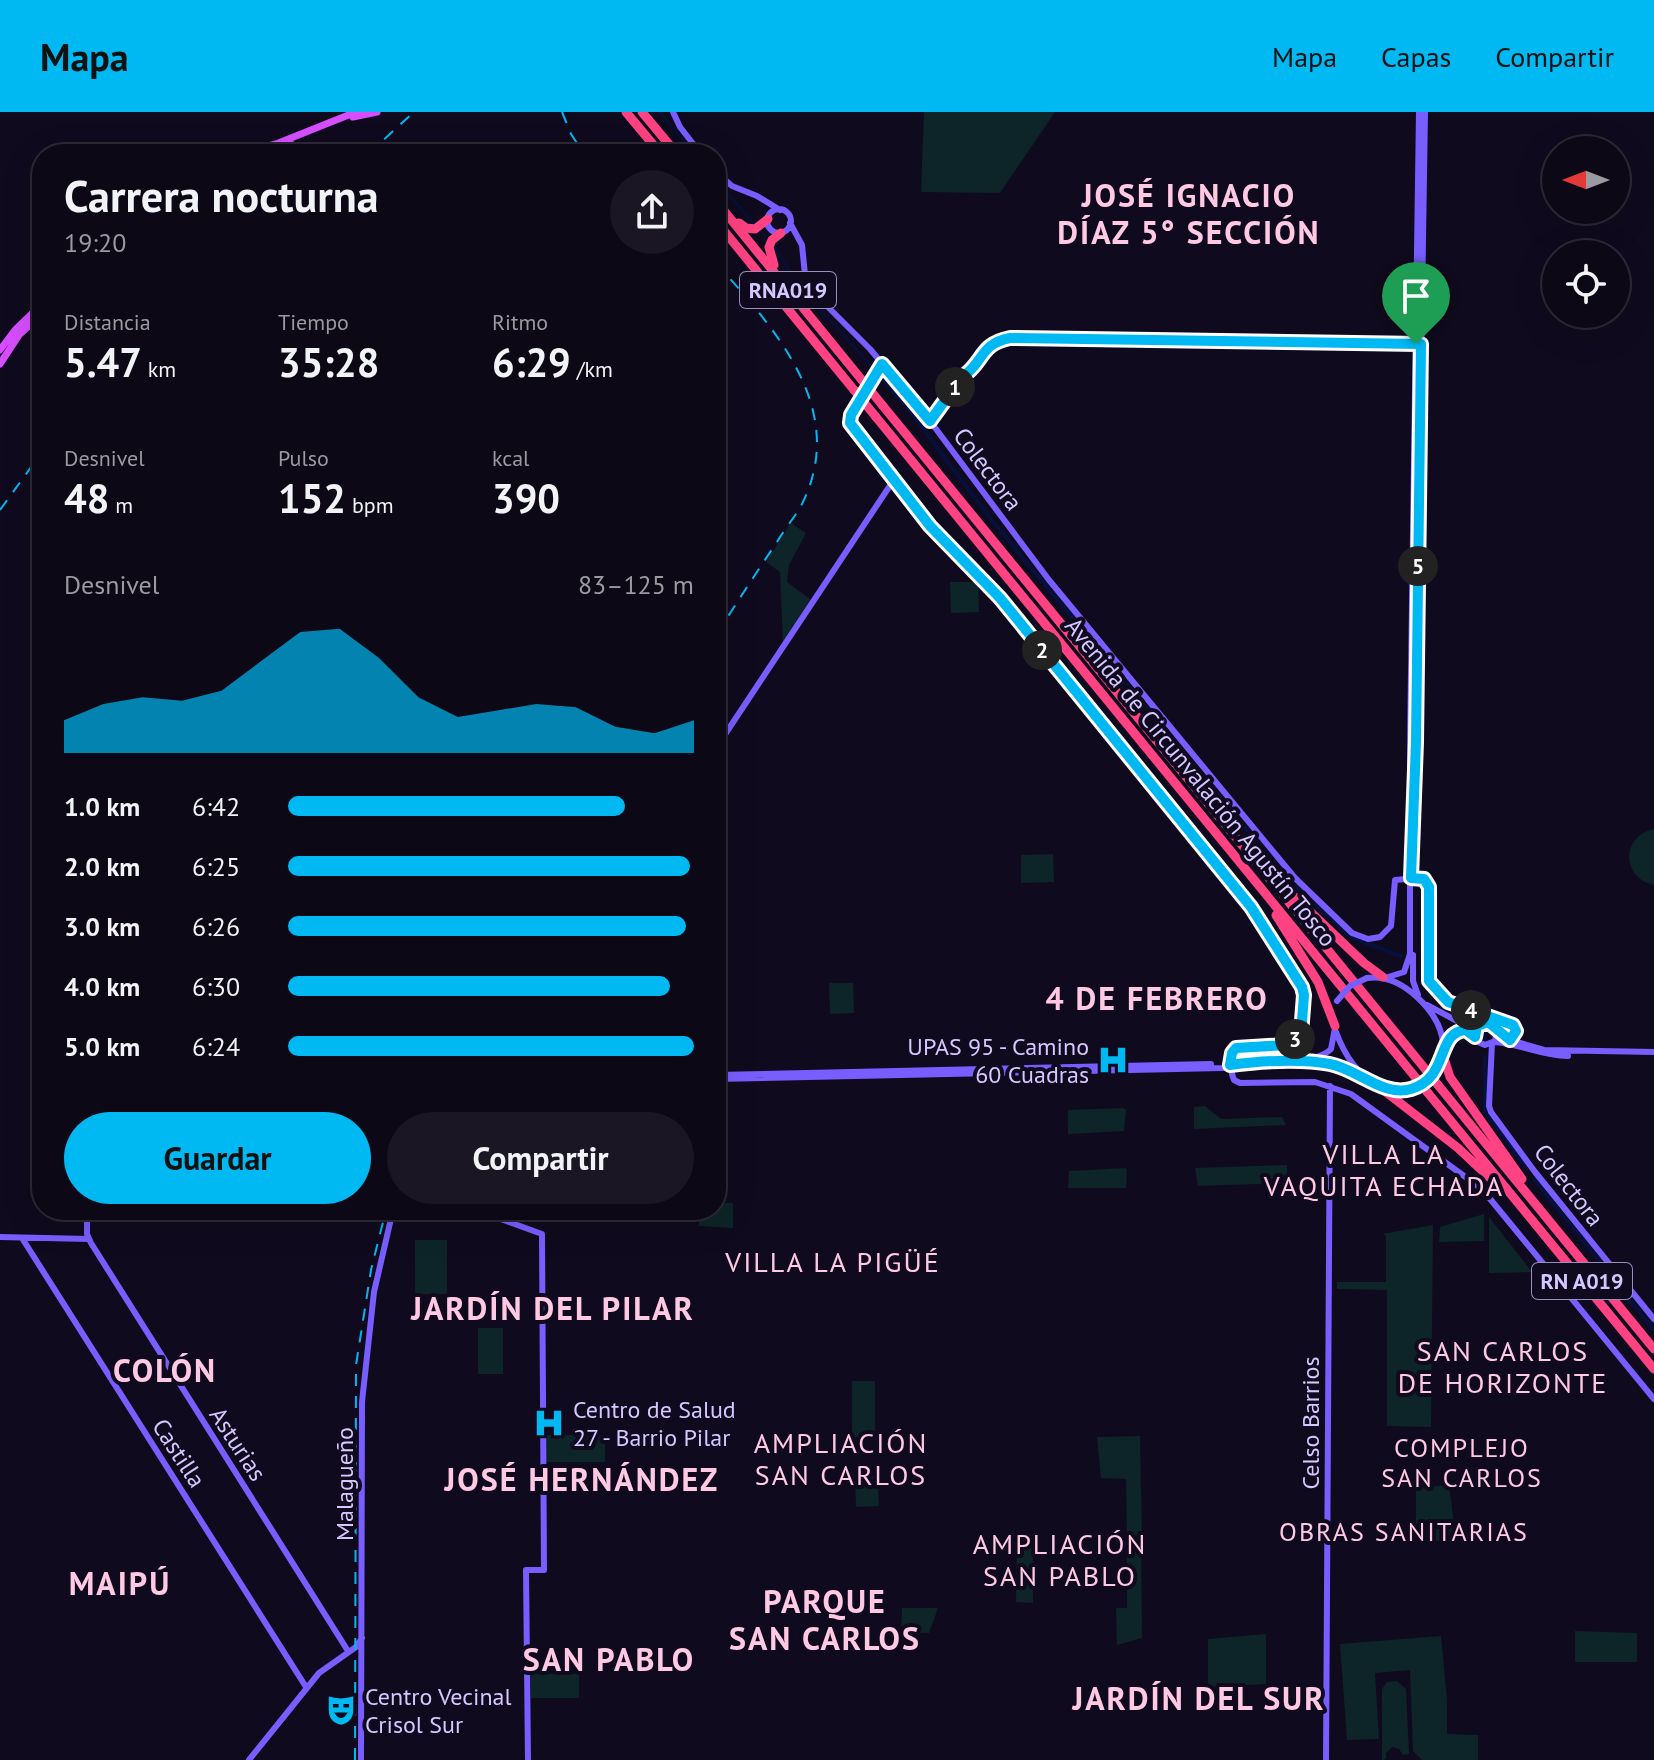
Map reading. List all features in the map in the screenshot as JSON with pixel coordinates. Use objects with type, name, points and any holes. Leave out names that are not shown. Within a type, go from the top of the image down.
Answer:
[{"type":"highway","points":[[624,112],[652,144]]},
{"type":"highway","points":[[643,113],[670,144]]},
{"type":"highway","points":[[726,209],[744,227],[755,229],[768,218]]},
{"type":"highway","name":"Avenida de Circunvalación Agustín Tosco","points":[[726,212],[1438,1085],[1514,1173]]},
{"type":"highway","name":"Avenida de Circunvalación Agustín Tosco","points":[[726,233],[1496,1180],[1654,1369]]},
{"type":"highway","points":[[781,233],[770,241],[770,258],[808,314]]},
{"type":"highway","points":[[1210,805],[1292,895],[1384,978]]},
{"type":"highway","points":[[1253,879],[1318,982],[1335,1027]]},
{"type":"highway","points":[[1443,1053],[1450,1077],[1514,1173]]},
{"type":"highway","points":[[1371,1080],[1496,1180]]},
{"type":"highway","name":"RN A019","points":[[1514,1173],[1548,1220],[1654,1349]]},
{"type":"main road","points":[[276,144],[356,112]]},
{"type":"main road","points":[[286,144],[324,127],[377,112]]},
{"type":"main road","points":[[673,112],[693,144]]},
{"type":"main road","points":[[1422,112],[1410,758],[1411,896],[1413,981],[1420,1000],[1437,1027],[1443,1053]]},
{"type":"main road","points":[[726,181],[788,214],[789,228],[781,233]]},
{"type":"main road","points":[[763,200],[770,229],[799,239]]},
{"type":"main road","points":[[768,218],[772,212],[780,210]]},
{"type":"main road","name":"Colectora","points":[[790,223],[803,249],[809,286],[930,421],[1049,580],[1299,882],[1352,933],[1368,939],[1380,937],[1388,931],[1394,915],[1394,882],[1400,878],[1411,878]]},
{"type":"main road","points":[[0,350],[32,314]]},
{"type":"main road","points":[[0,364],[15,341],[32,324]]},
{"type":"main road","points":[[930,421],[992,343],[1016,338],[1419,344]]},
{"type":"main road","points":[[882,364],[851,415],[850,423],[930,526],[1000,598],[1251,907],[1302,987],[1301,1034],[1287,1045],[1236,1048],[1230,1065],[1232,1076],[1237,1082],[1315,1082],[1359,1099],[1486,1193],[1654,1399]]},
{"type":"main road","points":[[726,733],[893,481]]},
{"type":"main road","points":[[1411,878],[1424,879],[1429,887],[1429,981],[1448,1002],[1513,1025],[1516,1031],[1507,1041],[1493,1043],[1477,1040]]},
{"type":"main road","points":[[1294,1062],[1318,1058],[1328,1052],[1333,1044],[1337,1001],[1350,986],[1367,978],[1401,974],[1408,965],[1411,896]]},
{"type":"main road","points":[[1384,978],[1410,990],[1420,1000],[1455,1021],[1466,1024],[1492,1023],[1507,1041],[1552,1056],[1654,1054]]},
{"type":"main road","points":[[1477,1040],[1476,1028],[1481,1023]]},
{"type":"main road","points":[[1335,1027],[1348,1056],[1371,1080]]},
{"type":"main road","points":[[726,1077],[1156,1070],[1294,1062],[1331,1064],[1396,1090],[1417,1087],[1434,1075],[1451,1036],[1466,1030],[1491,1061]]},
{"type":"main road","points":[[1493,1043],[1497,1032]]},
{"type":"main road","name":"Colectora","points":[[1493,1043],[1490,1110],[1535,1172],[1654,1319]]},
{"type":"main road","name":"Celso Barrios","points":[[1326,1760],[1330,1086]]},
{"type":"main road","name":"Asturias","points":[[88,1220],[89,1239],[348,1651]]},
{"type":"main road","name":"Malagueño","points":[[361,1760],[363,1384],[374,1292],[391,1220]]},
{"type":"main road","points":[[504,1220],[542,1234],[544,1570],[526,1570],[528,1760]]},
{"type":"main road","points":[[0,1237],[89,1239]]},
{"type":"main road","name":"Castilla","points":[[22,1238],[306,1687]]},
{"type":"main road","points":[[249,1760],[306,1687],[322,1670],[356,1647],[362,1638]]},
{"type":"green space","points":[[924,112],[1055,112],[1000,193],[921,192]]},
{"type":"green space","points":[[791,523],[806,533],[789,565],[787,582],[811,600],[783,643],[780,572],[766,562]]},
{"type":"green space","points":[[950,582],[978,582],[979,612],[951,613]]},
{"type":"green space","points":[[1654,829],[1654,885],[1635,874],[1629,857],[1635,840]]},
{"type":"green space","points":[[1053,854],[1054,882],[1021,883],[1021,855]]},
{"type":"green space","points":[[829,983],[853,983],[854,1013],[830,1014]]},
{"type":"green space","points":[[1205,1106],[1221,1119],[1282,1117],[1286,1125],[1194,1129],[1194,1107]]},
{"type":"green space","points":[[1068,1110],[1126,1110],[1124,1131],[1068,1134]]},
{"type":"green space","points":[[1287,1165],[1287,1183],[1198,1186],[1195,1168]]},
{"type":"green space","points":[[1125,1168],[1126,1188],[1068,1188],[1069,1171]]},
{"type":"green space","points":[[726,1203],[733,1203],[733,1228],[699,1226],[699,1220],[726,1220]]},
{"type":"green space","points":[[1484,1214],[1484,1241],[1439,1242],[1440,1227]]},
{"type":"green space","points":[[1489,1217],[1532,1272],[1489,1273]]},
{"type":"green space","points":[[1433,1225],[1431,1427],[1387,1426],[1387,1290],[1337,1289],[1337,1282],[1386,1282],[1386,1235],[1382,1234]]},
{"type":"green space","points":[[415,1240],[447,1240],[447,1294],[415,1294]]},
{"type":"green space","points":[[478,1328],[503,1328],[503,1374],[478,1374]]},
{"type":"green space","points":[[852,1381],[875,1381],[875,1437],[852,1437]]},
{"type":"green space","points":[[543,1435],[605,1435],[605,1462],[543,1462]]},
{"type":"green space","points":[[1140,1436],[1142,1537],[1130,1539],[1127,1537],[1126,1479],[1101,1478],[1097,1437]]},
{"type":"green space","points":[[855,1472],[877,1472],[879,1506],[856,1507]]},
{"type":"green space","points":[[1449,1485],[1456,1541],[1416,1541],[1416,1488]]},
{"type":"green space","points":[[1017,1543],[1033,1543],[1033,1603],[1016,1602]]},
{"type":"green space","points":[[1141,1543],[1142,1638],[1117,1645],[1116,1608],[1127,1608],[1127,1544]]},
{"type":"green space","points":[[902,1608],[938,1608],[929,1633],[901,1633]]},
{"type":"green space","points":[[1575,1631],[1637,1633],[1637,1662],[1575,1662]]},
{"type":"green space","points":[[1266,1634],[1266,1684],[1208,1687],[1208,1639]]},
{"type":"green space","points":[[1441,1636],[1447,1734],[1478,1735],[1478,1760],[1422,1760],[1413,1751],[1410,1670],[1375,1673],[1379,1739],[1347,1740],[1340,1644]]},
{"type":"green space","points":[[531,1674],[579,1674],[579,1698],[531,1698]]},
{"type":"green space","points":[[1397,1681],[1406,1689],[1409,1754],[1403,1755],[1399,1749],[1392,1747],[1386,1753],[1386,1759],[1382,1760],[1382,1689],[1387,1682]]},
{"type":"waterway","points":[[660,112],[686,144]]},
{"type":"waterway","points":[[726,192],[754,224]]},
{"type":"waterway","points":[[761,231],[766,238]]},
{"type":"waterway","points":[[774,246],[796,282],[874,369]]},
{"type":"waterway","points":[[883,379],[990,518],[1289,881],[1352,938],[1401,956]]},
{"type":"waterway","points":[[1423,969],[1425,980],[1435,997],[1450,1007],[1478,1018]]},
{"type":"waterway","points":[[1485,1026],[1485,1040]]},
{"type":"waterway","points":[[1485,1056],[1485,1111],[1526,1168]]},
{"type":"waterway","points":[[1534,1179],[1654,1330]]},
{"type":"railway","points":[[379,144],[414,112]]},
{"type":"railway","points":[[562,112],[578,144]]},
{"type":"railway","points":[[726,275],[782,344],[799,374],[811,405],[817,437],[814,471],[801,506],[726,620]]},
{"type":"railway","points":[[0,510],[32,466]]},
{"type":"railway","points":[[355,1760],[356,1365],[371,1270],[384,1220]]},
{"type":"place","name":"UPAS 95 - Camino 60 Cuadras","points":[[1113,1060]]},
{"type":"place","name":"Centro de Salud 27 - Barrio Pilar","points":[[549,1423]]},
{"type":"place","name":"Centro Vecinal Crisol Sur","points":[[341,1710]]},
{"type":"district","name":"JOSÉ IGNACIO DÍAZ 5° SECCIÓN","points":[[1189,214]]},
{"type":"district","name":"4 DE FEBRERO","points":[[1157,998]]},
{"type":"district","name":"VILLA LA VAQUITA ECHADA","points":[[1384,1169]]},
{"type":"district","name":"VILLA LA PIGÜÉ","points":[[833,1261]]},
{"type":"district","name":"JARDÍN DEL PILAR","points":[[553,1308]]},
{"type":"district","name":"SAN CARLOS DE HORIZONTE","points":[[1503,1366]]},
{"type":"district","name":"COLÓN","points":[[165,1370]]},
{"type":"district","name":"AMPLIACIÓN SAN CARLOS","points":[[841,1458]]},
{"type":"district","name":"COMPLEJO SAN CARLOS","points":[[1462,1462]]},
{"type":"district","name":"JOSÉ HERNÁNDEZ","points":[[582,1479]]},
{"type":"district","name":"OBRAS SANITARIAS","points":[[1404,1531]]},
{"type":"district","name":"AMPLIACIÓN SAN PABLO","points":[[1060,1559]]},
{"type":"district","name":"MAIPÚ","points":[[120,1583]]},
{"type":"district","name":"PARQUE SAN CARLOS","points":[[825,1620]]},
{"type":"district","name":"SAN PABLO","points":[[609,1659]]},
{"type":"district","name":"JARDÍN DEL SUR","points":[[1199,1698]]},
{"type":"route","points":[[1010,338],[1416,344],[1421,344],[1416,742],[1411,878],[1424,879],[1429,887],[1427,974],[1431,984],[1448,1002],[1511,1024],[1516,1031],[1510,1040],[1497,1032],[1493,1024],[1485,1022],[1477,1026],[1475,1037],[1466,1030],[1457,1032],[1447,1042],[1434,1075],[1417,1087],[1401,1090],[1386,1088],[1349,1069],[1331,1064],[1230,1065],[1236,1048],[1287,1045],[1301,1034],[1302,987],[1251,907],[1000,598],[920,514],[852,429],[849,420],[882,364],[930,421],[983,352],[994,342],[1010,338]]}]
